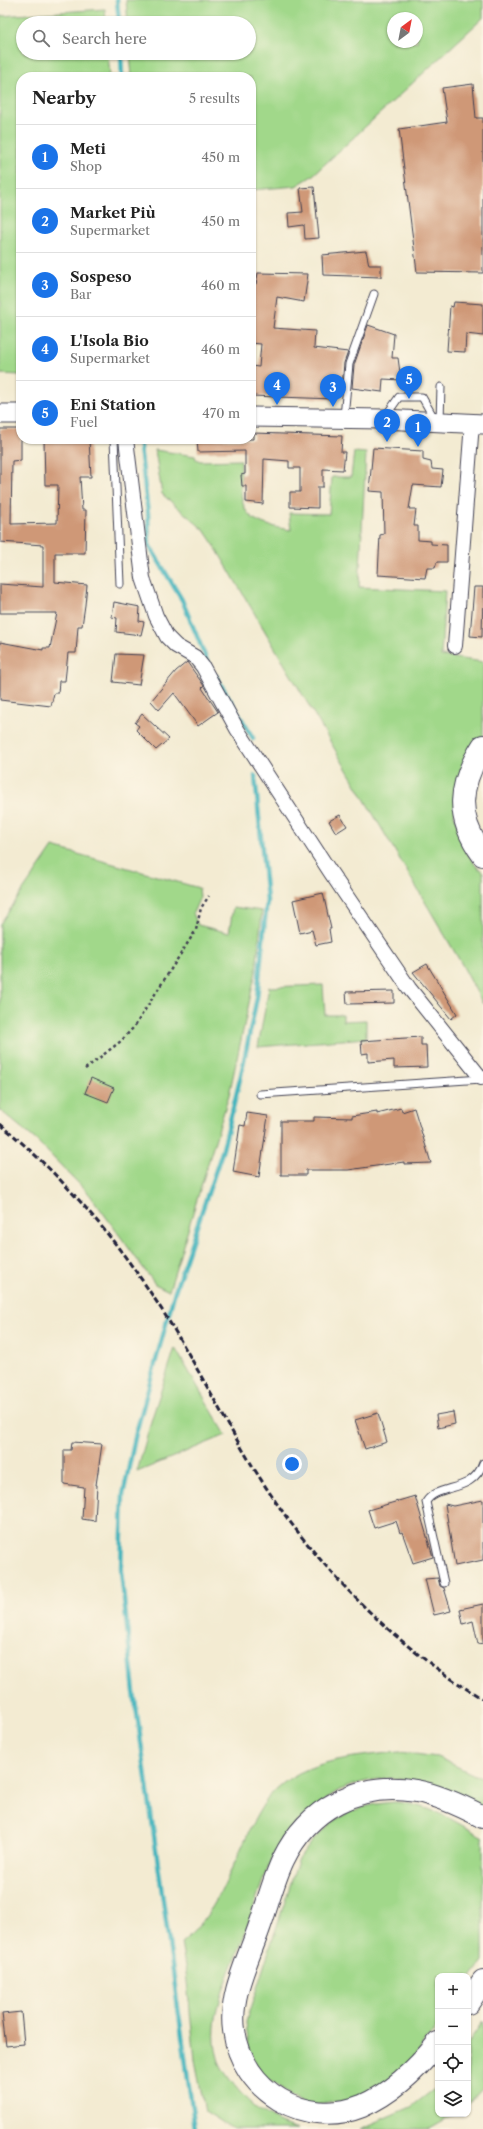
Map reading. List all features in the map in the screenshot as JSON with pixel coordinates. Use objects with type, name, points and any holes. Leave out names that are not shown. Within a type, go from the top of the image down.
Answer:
[{"type":"highway","points":[[483,746],[471,764],[465,780],[463,796],[463,813],[467,828],[483,855]]},
{"type":"highway","points":[[436,2045],[412,2071],[379,2097],[347,2111],[327,2113],[307,2111],[287,2105],[270,2094],[256,2081],[247,2068],[240,2054],[234,2030],[233,2003],[283,1860],[304,1826],[330,1805],[366,1790],[390,1789],[416,1791],[444,1799],[483,1817]]},
{"type":"highway","points":[[471,1999],[483,1981]]},
{"type":"main road","points":[[0,414],[16,414]]},
{"type":"main road","points":[[256,417],[383,419],[477,423]]},
{"type":"street","points":[[455,646],[477,423]]},
{"type":"street","points":[[127,444],[143,578],[156,616],[167,637],[176,646],[195,657],[204,667],[237,730],[331,873],[409,988],[482,1079]]},
{"type":"lane","points":[[344,418],[349,364],[374,294]]},
{"type":"lane","points":[[438,422],[441,387]]},
{"type":"lane","points":[[114,444],[120,584]]},
{"type":"lane","points":[[260,1094],[482,1079]]},
{"type":"lane","points":[[444,1583],[426,1502],[430,1497],[470,1481],[479,1471],[483,1463]]},
{"type":"path","points":[[85,1069],[121,1041],[134,1028],[196,930],[201,908],[209,896]]},
{"type":"green space","points":[[126,0],[483,0],[483,18],[312,176],[296,186],[256,190],[256,72],[132,72],[131,60],[256,60],[256,16],[127,16]]},
{"type":"green space","points":[[105,9],[106,16],[16,16],[16,60],[109,60],[110,72],[16,72],[16,375],[0,374],[0,16]]},
{"type":"green space","points":[[155,450],[195,456],[196,459],[200,461],[241,460],[242,501],[246,510],[252,517],[261,522],[274,527],[291,530],[289,513],[329,514],[332,477],[351,477],[354,452],[366,453],[359,587],[445,591],[441,656],[483,662],[483,736],[454,814],[463,846],[476,866],[483,872],[483,1004],[460,961],[214,545],[204,530],[162,494]]},
{"type":"green space","points":[[53,847],[199,888],[200,897],[193,913],[198,925],[229,933],[233,907],[262,911],[256,971],[229,1095],[169,1291],[155,1284],[90,1195],[36,1140],[0,1110],[0,924]]},
{"type":"green space","points":[[323,985],[325,1015],[343,1015],[343,1021],[366,1020],[366,1038],[258,1047],[269,987]]},
{"type":"green space","points":[[175,1348],[226,1435],[137,1472],[152,1418]]},
{"type":"green space","points":[[400,1752],[437,1757],[483,1779],[483,1809],[431,1785],[414,1781],[379,1779],[360,1783],[340,1790],[330,1796],[288,1831],[276,1849],[267,1870],[226,1983],[217,2013],[215,2043],[218,2058],[222,2067],[245,2098],[269,2117],[287,2126],[298,2129],[233,2129],[205,2111],[195,2060],[186,1972],[181,1943],[196,1930],[213,1906],[258,1814],[263,1805],[276,1790],[290,1778],[307,1769],[325,1763],[363,1756]]},
{"type":"green space","points":[[395,1802],[420,1806],[441,1814],[483,1837],[483,1961],[471,1977],[471,1973],[435,1973],[435,2029],[401,2074],[371,2098],[305,2105],[261,2074],[249,2049],[246,2022],[298,1861],[317,1836],[338,1818],[364,1807]]},
{"type":"green space","points":[[483,2021],[483,2088],[471,2101],[471,2045],[471,2039]]},
{"type":"green space","points":[[435,2088],[435,2117],[451,2117],[430,2129],[360,2129],[411,2107]]},
{"type":"building","points":[[473,84],[476,118],[483,118],[483,273],[417,272],[399,129],[447,122],[442,88]]},
{"type":"building","points":[[314,187],[319,238],[305,239],[304,225],[289,227],[288,213],[303,212],[300,188]]},
{"type":"building","points":[[366,251],[369,265],[381,265],[381,277],[323,275],[322,255]]},
{"type":"building","points":[[258,273],[308,274],[304,302],[277,297],[273,328],[315,331],[314,348],[348,352],[344,363],[342,387],[336,386],[334,399],[256,396],[256,367],[259,367],[261,344],[256,344],[256,284]]},
{"type":"building","points":[[454,302],[483,304],[483,336],[466,334],[465,352],[447,351],[450,306],[453,307]]},
{"type":"building","points":[[368,325],[394,334],[392,358],[398,358],[401,380],[383,379],[382,392],[352,388],[354,365]]},
{"type":"building","points":[[0,429],[16,429],[16,444],[21,444],[21,460],[12,461],[11,524],[57,523],[58,485],[45,485],[44,444],[89,444],[91,477],[80,477],[82,510],[86,510],[85,553],[55,553],[55,582],[87,585],[82,626],[78,626],[76,653],[68,653],[65,681],[59,681],[58,693],[54,693],[51,706],[0,700],[0,642],[43,650],[43,648],[50,648],[57,613],[0,613],[0,584],[43,587],[43,545],[0,542]]},
{"type":"building","points":[[256,433],[342,436],[341,452],[345,452],[343,470],[323,469],[323,487],[318,487],[318,508],[290,507],[290,492],[300,492],[300,468],[289,468],[289,461],[264,459],[263,504],[246,502],[246,486],[242,486],[241,475],[245,474],[245,451],[198,452],[197,444],[256,444]]},
{"type":"building","points":[[373,448],[423,451],[423,460],[431,462],[432,469],[443,470],[441,487],[413,485],[409,509],[416,509],[414,526],[418,526],[418,540],[431,541],[431,544],[447,545],[447,562],[437,562],[435,568],[427,568],[425,578],[378,575],[380,535],[384,534],[383,492],[369,491]]},
{"type":"building","points":[[474,587],[483,587],[482,637],[470,636]]},
{"type":"building","points":[[114,602],[140,607],[139,621],[144,622],[141,635],[116,632],[117,618],[112,617]]},
{"type":"building","points":[[116,654],[144,655],[139,685],[113,682]]},
{"type":"building","points":[[187,662],[204,686],[202,688],[218,712],[198,726],[174,693],[159,710],[151,701],[176,671]]},
{"type":"building","points":[[142,714],[169,739],[156,750],[136,730],[139,726],[135,723]]},
{"type":"building","points":[[340,815],[347,826],[336,833],[329,821]]},
{"type":"building","points":[[323,893],[331,929],[329,929],[331,942],[316,945],[312,930],[300,933],[293,900]]},
{"type":"building","points":[[427,964],[457,1014],[451,1019],[413,972]]},
{"type":"building","points":[[394,991],[394,1003],[347,1004],[346,992]]},
{"type":"building","points":[[421,1037],[421,1045],[426,1045],[427,1067],[394,1068],[394,1060],[368,1062],[368,1053],[362,1054],[361,1041]]},
{"type":"building","points":[[91,1078],[114,1088],[108,1102],[85,1093]]},
{"type":"building","points":[[401,1108],[402,1112],[414,1108],[431,1163],[404,1164],[404,1162],[348,1170],[306,1170],[306,1175],[281,1175],[281,1121],[314,1121],[314,1117],[352,1118],[352,1116],[377,1112],[377,1114]]},
{"type":"building","points":[[247,1113],[268,1116],[259,1177],[233,1172],[240,1125],[245,1126]]},
{"type":"building","points":[[453,1412],[455,1424],[438,1428],[436,1415]]},
{"type":"building","points":[[378,1413],[387,1442],[365,1449],[355,1420]]},
{"type":"building","points":[[72,1442],[102,1444],[96,1485],[95,1521],[82,1519],[84,1487],[64,1484],[64,1450],[71,1450]]},
{"type":"building","points":[[415,1496],[433,1557],[413,1563],[402,1532],[400,1533],[396,1521],[374,1528],[368,1510]]},
{"type":"building","points":[[483,1500],[483,1560],[455,1566],[445,1504],[453,1506]]},
{"type":"building","points":[[438,1578],[440,1586],[444,1588],[451,1611],[434,1615],[425,1579]]},
{"type":"building","points":[[483,1604],[483,1643],[478,1644],[473,1621],[463,1624],[460,1609]]},
{"type":"building","points":[[21,2012],[24,2044],[6,2046],[2,2014]]},
{"type":"waterway","points":[[117,0],[118,16]]},
{"type":"waterway","points":[[121,60],[122,72]]},
{"type":"waterway","points":[[140,444],[148,513],[149,545],[182,600],[208,663]]},
{"type":"waterway","points":[[216,676],[253,738]]},
{"type":"waterway","points":[[195,2129],[134,1692],[121,1571],[123,1495],[136,1433],[175,1291],[223,1149],[241,1075],[257,998],[267,900],[255,776]]},
{"type":"railway","points":[[0,1124],[68,1188],[108,1234],[127,1259],[145,1284],[178,1336],[238,1442],[270,1494],[308,1545],[353,1595],[401,1641],[455,1681],[483,1699]]},
{"type":"place","name":"Eni Station","points":[[409,399]]},
{"type":"place","name":"L'Isola Bio","points":[[277,405]]},
{"type":"place","name":"Sospeso","points":[[333,407]]},
{"type":"place","name":"Market Più","points":[[387,442]]},
{"type":"place","name":"Meti","points":[[418,447]]}]
